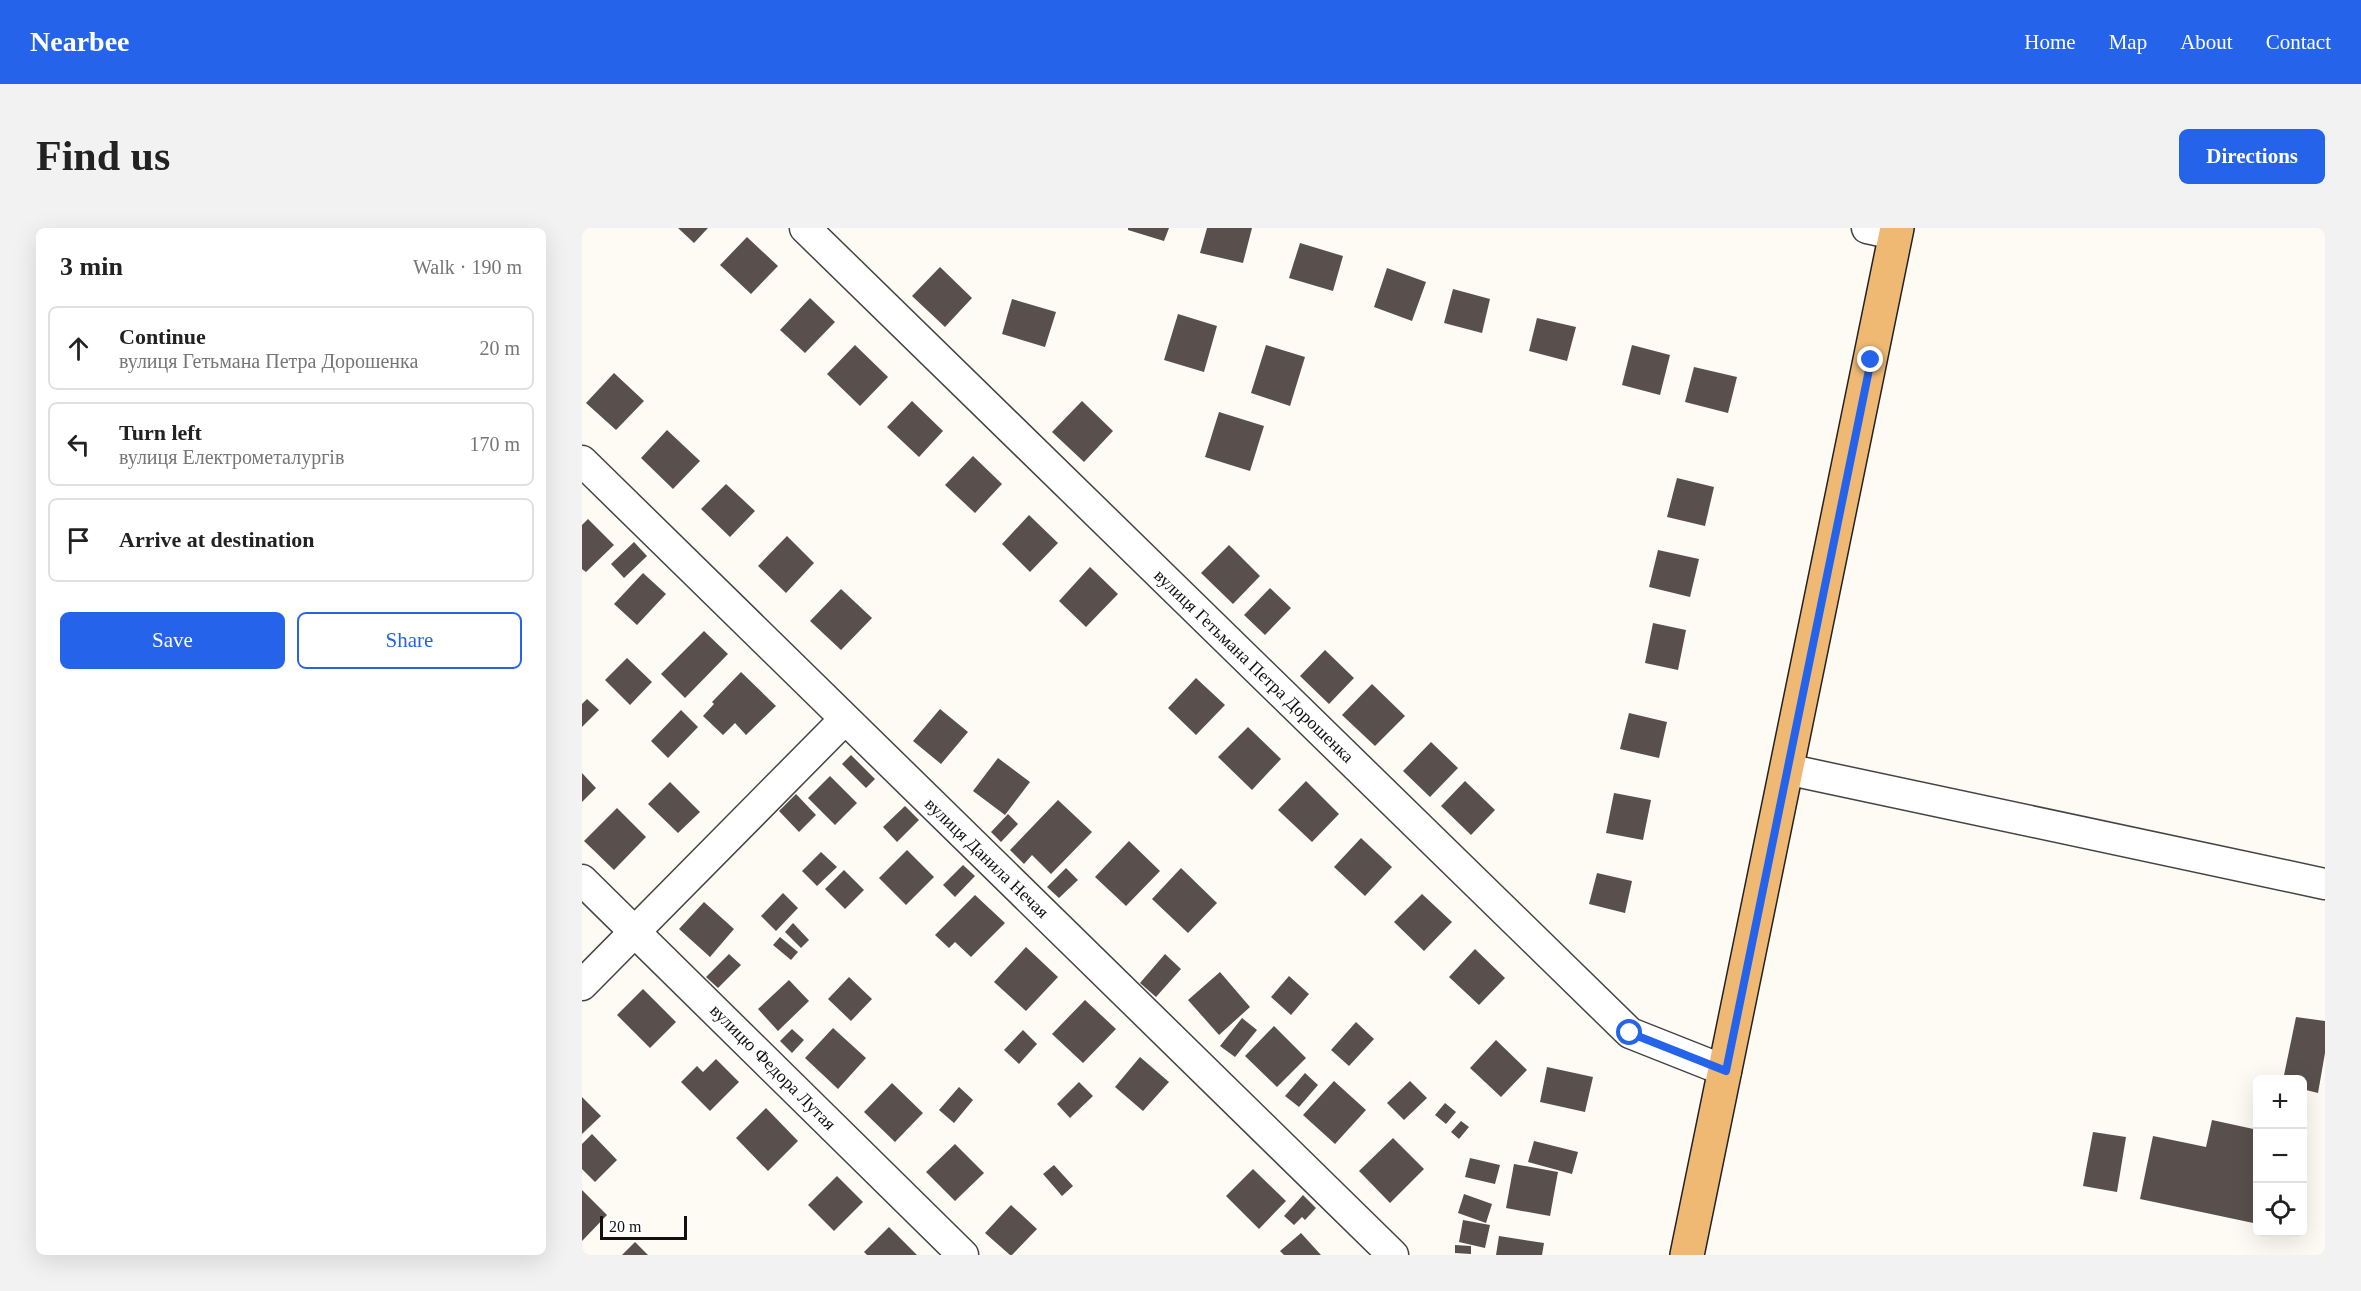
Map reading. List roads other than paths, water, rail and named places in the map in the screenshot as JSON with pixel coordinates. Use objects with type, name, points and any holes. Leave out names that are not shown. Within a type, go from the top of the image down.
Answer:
[{"type":"main road","points":[[1687,1255],[1786,769],[1886,230]]},
{"type":"street","name":"вулиця Гетьмана Петра Дорошенка","points":[[805,228],[1630,1033],[1726,1071]]},
{"type":"street","name":"вулиця Данила Нечая","points":[[582,461],[1393,1255]]},
{"type":"street","points":[[582,985],[845,719]]},
{"type":"street","points":[[1786,769],[2325,884]]},
{"type":"street","name":"вулицю Федора Лутая","points":[[582,880],[963,1255]]}]
